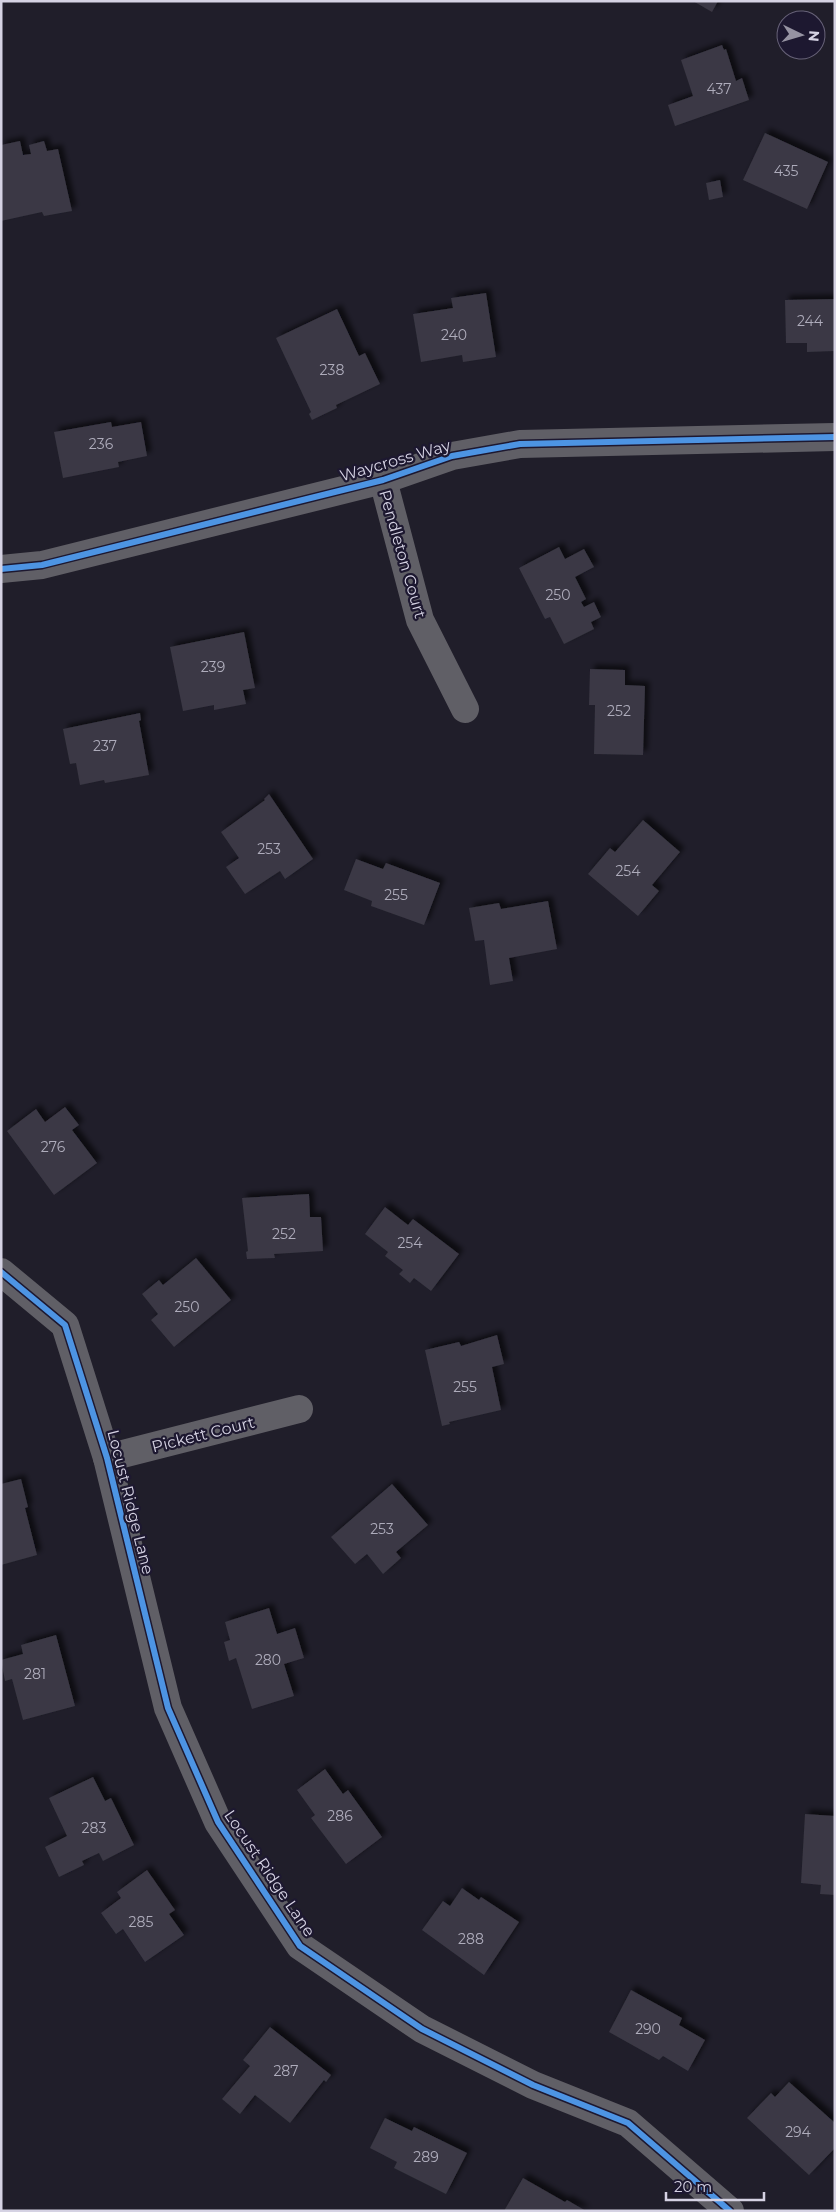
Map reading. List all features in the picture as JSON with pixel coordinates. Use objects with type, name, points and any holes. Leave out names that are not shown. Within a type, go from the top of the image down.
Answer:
[{"type":"street","name":"Waycross Way","points":[[1,569],[42,565],[382,480],[452,456],[520,444],[835,437]]},
{"type":"street","name":"Pendleton Court","points":[[382,480],[420,620],[464,709]]},
{"type":"street","name":"Locust Ridge Lane","points":[[1,1272],[65,1325],[107,1458],[168,1708],[218,1822],[300,1946],[422,2030],[533,2085],[628,2123],[730,2211]]},
{"type":"street","name":"Pickett Court","points":[[107,1458],[299,1409]]},
{"type":"building","points":[[693,1],[718,1],[712,12]]},
{"type":"building","points":[[722,45],[724,50],[726,49],[736,81],[742,78],[749,100],[675,126],[668,105],[693,96],[681,60]]},
{"type":"building","points":[[765,133],[828,162],[807,209],[743,180]]},
{"type":"building","points":[[20,141],[23,155],[31,154],[29,145],[44,141],[47,151],[58,149],[72,211],[44,216],[42,212],[1,221],[1,145]]},
{"type":"building","points":[[720,180],[723,197],[709,200],[706,183]]},
{"type":"building","points":[[486,293],[496,357],[463,362],[462,355],[421,362],[413,314],[453,308],[451,298]]},
{"type":"building","points":[[835,299],[835,351],[807,352],[807,343],[786,343],[785,300]]},
{"type":"building","points":[[337,309],[359,356],[365,353],[380,384],[336,405],[337,408],[312,420],[309,414],[311,412],[276,338]]},
{"type":"building","points":[[111,422],[112,427],[141,422],[147,456],[118,462],[119,467],[63,478],[54,432]]},
{"type":"building","points":[[559,547],[565,559],[584,549],[594,567],[575,577],[586,599],[581,602],[584,607],[594,602],[601,617],[591,622],[594,629],[564,644],[550,617],[545,619],[519,568]]},
{"type":"building","points":[[244,632],[255,688],[243,690],[246,704],[214,710],[214,705],[183,711],[170,647]]},
{"type":"building","points":[[590,669],[625,670],[625,685],[645,686],[643,755],[594,754],[595,705],[589,705]]},
{"type":"building","points":[[140,713],[141,720],[139,721],[149,775],[105,783],[104,780],[80,785],[76,763],[70,764],[63,729]]},
{"type":"building","points":[[269,794],[313,859],[285,879],[280,871],[245,894],[226,867],[239,858],[221,832],[265,800]]},
{"type":"building","points":[[643,820],[680,852],[652,885],[659,891],[638,916],[588,874],[610,848],[615,852]]},
{"type":"building","points":[[356,859],[383,869],[386,863],[440,883],[424,925],[371,906],[372,901],[344,890]]},
{"type":"building","points":[[548,901],[557,949],[509,958],[513,981],[490,985],[484,940],[475,941],[469,908],[499,903],[501,909]]},
{"type":"building","points":[[65,1107],[79,1125],[72,1130],[97,1163],[54,1195],[7,1131],[36,1109],[45,1122]]},
{"type":"building","points":[[309,1194],[310,1217],[321,1217],[323,1251],[274,1254],[275,1258],[247,1259],[246,1252],[248,1251],[242,1198]]},
{"type":"building","points":[[385,1207],[408,1225],[413,1219],[459,1254],[431,1291],[414,1278],[410,1283],[399,1274],[403,1270],[385,1256],[388,1252],[365,1234]]},
{"type":"building","points":[[196,1258],[231,1300],[174,1347],[151,1320],[158,1314],[142,1294],[159,1280],[163,1285]]},
{"type":"building","points":[[497,1335],[504,1364],[492,1367],[501,1410],[449,1422],[450,1424],[442,1426],[425,1350],[459,1342],[461,1346]]},
{"type":"building","points":[[21,1479],[28,1507],[25,1508],[37,1555],[1,1565],[1,1484]]},
{"type":"building","points":[[392,1484],[428,1525],[396,1552],[401,1558],[383,1574],[367,1554],[355,1564],[331,1537]]},
{"type":"building","points":[[269,1608],[277,1634],[295,1628],[304,1658],[284,1664],[294,1696],[252,1709],[236,1658],[229,1661],[224,1642],[230,1640],[225,1622]]},
{"type":"building","points":[[56,1635],[75,1706],[23,1720],[12,1679],[5,1681],[1,1660],[23,1654],[21,1645]]},
{"type":"building","points":[[325,1769],[343,1794],[348,1790],[382,1837],[346,1864],[311,1818],[315,1815],[297,1790]]},
{"type":"building","points":[[93,1777],[105,1801],[111,1798],[134,1845],[103,1861],[99,1853],[82,1861],[84,1865],[59,1877],[45,1847],[67,1836],[49,1798]]},
{"type":"building","points":[[805,1814],[835,1816],[835,1895],[820,1894],[821,1885],[801,1883]]},
{"type":"building","points":[[147,1870],[175,1910],[169,1914],[184,1935],[145,1962],[123,1929],[116,1934],[101,1913],[121,1898],[117,1892]]},
{"type":"building","points":[[462,1888],[479,1900],[481,1897],[519,1922],[484,1975],[422,1930],[443,1901],[450,1906]]},
{"type":"building","points":[[631,1990],[682,2018],[679,2025],[705,2040],[688,2071],[663,2056],[659,2060],[609,2032]]},
{"type":"building","points":[[270,2027],[331,2075],[326,2082],[324,2080],[290,2123],[255,2095],[240,2114],[222,2099],[250,2066],[243,2060]]},
{"type":"building","points":[[789,2082],[835,2123],[835,2148],[809,2175],[747,2118],[771,2093],[775,2097]]},
{"type":"building","points":[[385,2118],[412,2131],[414,2127],[467,2153],[446,2194],[394,2168],[397,2162],[370,2148]]},
{"type":"building","points":[[523,2178],[565,2202],[567,2200],[586,2211],[504,2211]]},
{"type":"cycle path","points":[[1,569],[42,565],[383,480],[452,456],[520,444],[835,437]]},
{"type":"cycle path","points":[[1,1272],[65,1325],[107,1458],[168,1708],[218,1822],[300,1946],[422,2029],[533,2085],[628,2123],[730,2211]]}]
